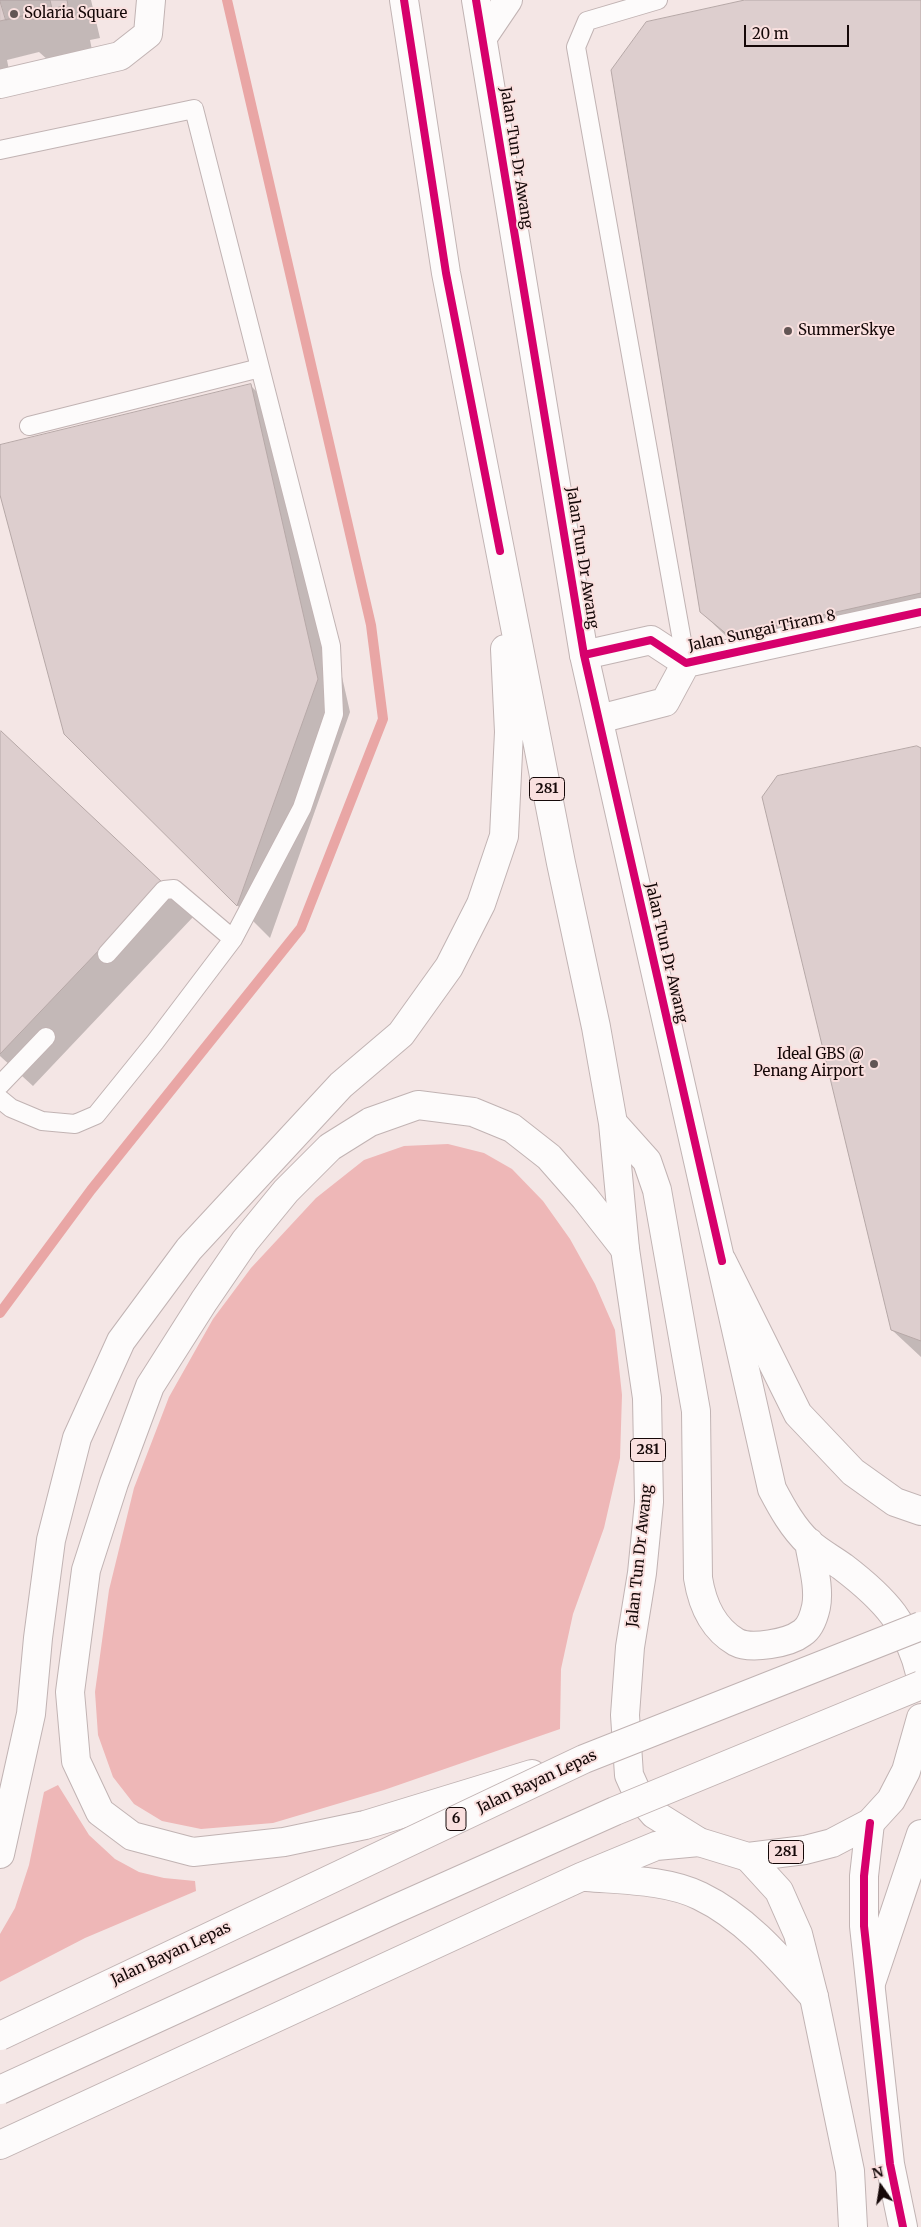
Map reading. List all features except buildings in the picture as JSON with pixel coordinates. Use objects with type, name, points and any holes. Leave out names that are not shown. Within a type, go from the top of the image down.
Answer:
[{"type":"main road","points":[[0,84],[120,56],[148,34],[151,0]]},
{"type":"main road","name":"Jalan Tun Dr Awang","points":[[404,0],[446,273],[559,853],[596,1026],[613,1123],[625,1249],[647,1398],[649,1502],[642,1573],[630,1647],[625,1715],[625,1742],[630,1775],[638,1795],[654,1814],[699,1842],[748,1857],[804,1850],[832,1843],[870,1823],[891,1800],[916,1752],[921,1718]]},
{"type":"main road","name":"Jalan Tun Dr Awang","points":[[476,0],[584,655],[772,1489],[785,1513],[809,1542],[844,1568],[883,1602],[901,1622],[916,1653],[921,1677]]},
{"type":"main road","points":[[483,38],[508,0]]},
{"type":"main road","points":[[0,1854],[31,1714],[38,1638],[51,1540],[77,1438],[121,1341],[189,1249],[341,1086],[401,1034],[450,967],[481,904],[504,836],[509,732],[500,551]]},
{"type":"main road","name":"Jalan Sungai Tiram 8","points":[[584,655],[651,640],[686,663],[921,612]]},
{"type":"main road","name":"Jalan Sungai Tiram 8","points":[[599,719],[665,702],[686,663]]},
{"type":"main road","points":[[584,1759],[365,1825],[284,1842],[193,1852],[132,1836],[100,1812],[76,1761],[70,1692],[86,1570],[114,1483],[150,1386],[244,1241],[286,1190],[330,1147],[370,1122],[418,1105],[473,1112],[512,1128],[549,1157],[625,1249]]},
{"type":"main road","points":[[613,1123],[647,1161],[657,1190],[696,1411],[698,1578],[702,1599],[713,1621],[736,1642],[756,1646],[786,1641],[803,1633],[812,1621],[817,1606],[809,1542]]},
{"type":"main road","points":[[722,1261],[798,1414],[853,1472],[895,1502],[921,1511]]},
{"type":"main road","name":"Jalan Bayan Lepas","points":[[0,2036],[584,1759],[921,1626]]},
{"type":"main road","points":[[0,2090],[392,1910],[597,1819],[921,1684]]},
{"type":"main road","points":[[870,1823],[864,1876],[864,1926],[890,2164],[903,2227]]},
{"type":"main road","points":[[871,1983],[921,1834]]},
{"type":"main road","points":[[0,2145],[581,1877],[656,1846],[699,1842]]},
{"type":"main road","points":[[748,1857],[779,1891],[798,1934],[814,1997],[850,2171],[853,2227]]},
{"type":"main road","points":[[581,1877],[649,1881],[700,1895],[737,1918],[814,1997]]},
{"type":"lane","points":[[658,0],[587,20],[576,47],[686,663]]},
{"type":"lane","points":[[0,150],[194,110],[331,646],[334,714],[302,808],[233,939],[155,1042],[96,1115],[75,1124],[42,1121],[11,1108],[0,1099]]},
{"type":"lane","points":[[30,426],[260,368]]},
{"type":"lane","points":[[107,954],[164,890],[174,889],[233,939]]},
{"type":"lane","points":[[0,1085],[46,1037]]},
{"type":"shaded area","points":[[448,1144],[484,1153],[512,1169],[543,1201],[570,1239],[595,1284],[615,1330],[622,1395],[620,1458],[604,1528],[573,1614],[561,1669],[560,1729],[384,1790],[273,1823],[201,1829],[162,1821],[134,1804],[113,1777],[98,1735],[95,1692],[109,1590],[134,1488],[169,1397],[213,1319],[251,1268],[316,1198],[364,1160],[404,1146]]},
{"type":"shaded area","points":[[58,1785],[89,1835],[115,1859],[139,1872],[164,1878],[195,1881],[196,1891],[85,1938],[0,1982],[0,1934],[15,1908],[29,1865],[44,1792]]},
{"type":"waterway","points":[[0,1313],[91,1190],[301,928],[383,719],[371,625],[227,0]]},
{"type":"cycle path","points":[[404,0],[446,273],[500,551]]},
{"type":"cycle path","points":[[476,0],[584,655],[722,1261]]},
{"type":"cycle path","points":[[584,655],[651,640],[686,663],[921,612]]},
{"type":"cycle path","points":[[870,1823],[864,1876],[864,1926],[890,2164],[903,2227]]},
{"type":"place","name":"Solaria Square","points":[[14,14]]},
{"type":"place","name":"SummerSkye","points":[[788,331]]},
{"type":"place","name":"Ideal GBS @ Penang Airport","points":[[874,1064]]}]
